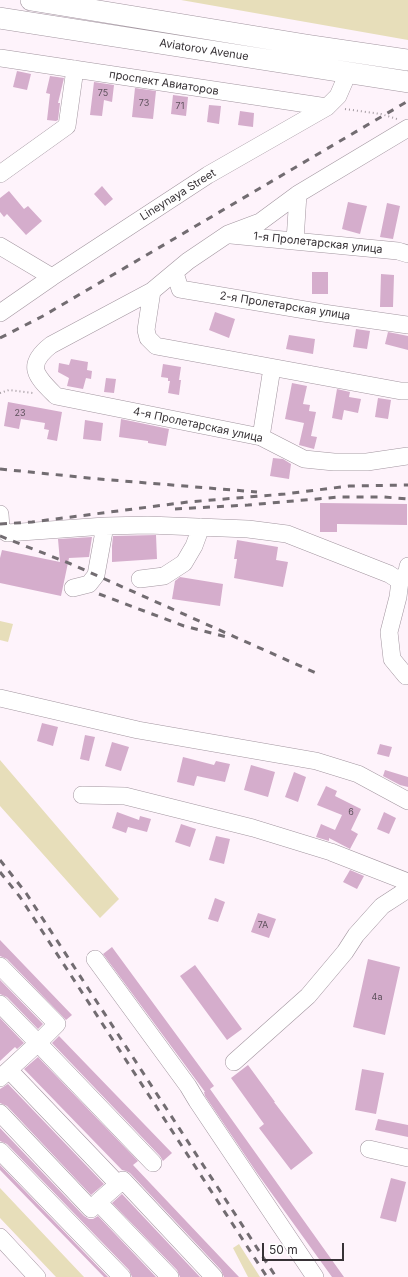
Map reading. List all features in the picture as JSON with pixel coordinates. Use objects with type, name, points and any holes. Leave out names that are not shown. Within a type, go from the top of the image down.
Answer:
[{"type":"main road","name":"Aviatorov Avenue","points":[[31,0],[306,45],[408,60]]},
{"type":"main road","name":"Aviatorov Avenue","points":[[0,18],[408,82]]},
{"type":"street","name":"проспект Авиаторов","points":[[0,58],[327,107]]},
{"type":"street","points":[[0,174],[67,126],[75,69]]},
{"type":"street","name":"Lineynaya Street","points":[[0,312],[208,175],[327,107],[338,96],[348,73]]},
{"type":"street","points":[[56,396],[37,374],[35,368],[42,352],[51,345],[152,291],[188,261],[228,234],[260,222],[298,194],[404,124]]},
{"type":"street","points":[[296,241],[298,194]]},
{"type":"street","name":"1-я Пролетарская улица","points":[[228,234],[398,251],[408,254]]},
{"type":"street","points":[[0,246],[52,277]]},
{"type":"street","name":"2-я Пролетарская улица","points":[[175,273],[180,289],[323,313],[408,325]]},
{"type":"street","points":[[152,291],[146,330],[148,338],[156,346],[404,391]]},
{"type":"street","points":[[261,437],[272,368]]},
{"type":"street","name":"4-я Пролетарская улица","points":[[56,396],[261,437],[304,459],[334,462],[367,462],[408,456]]},
{"type":"street","points":[[0,514],[1,528],[7,533],[148,524],[248,529],[287,534],[389,574],[404,574],[389,632],[392,659],[407,675]]},
{"type":"street","points":[[73,588],[89,584],[96,575],[106,526]]},
{"type":"street","points":[[140,579],[164,576],[184,563],[194,546],[201,527]]},
{"type":"street","points":[[0,698],[138,730],[316,761],[358,774],[408,801]]},
{"type":"street","points":[[82,795],[125,796],[253,828],[331,852],[408,882]]},
{"type":"street","points":[[234,1062],[308,996],[345,952],[356,935],[382,906],[408,889]]},
{"type":"street","points":[[95,959],[188,1086],[196,1101],[315,1277]]},
{"type":"street","points":[[0,966],[57,1024],[38,1043],[4,1072],[118,1184]]},
{"type":"street","points":[[0,1004],[153,1163]]},
{"type":"street","points":[[0,1113],[170,1277]]},
{"type":"street","points":[[369,1149],[408,1158]]},
{"type":"street","points":[[0,1151],[122,1277]]},
{"type":"street","points":[[73,1227],[94,1205],[123,1180],[214,1277]]},
{"type":"street","points":[[0,1237],[37,1277]]},
{"type":"path","points":[[327,107],[381,114],[404,124]]},
{"type":"path","points":[[0,393],[9,390],[56,396]]},
{"type":"shaded area","points":[[181,0],[408,0],[408,40]]},
{"type":"shaded area","points":[[0,621],[13,624],[8,642],[0,640]]},
{"type":"shaded area","points":[[0,760],[119,899],[100,918],[0,806]]},
{"type":"shaded area","points":[[0,1188],[84,1277],[56,1277],[0,1218]]},
{"type":"shaded area","points":[[239,1244],[260,1277],[248,1277],[233,1248]]},
{"type":"building","points":[[17,71],[31,74],[27,90],[13,87]]},
{"type":"building","points":[[50,76],[64,78],[58,103],[60,103],[58,120],[56,121],[47,120],[50,94],[46,93]]},
{"type":"building","points":[[94,82],[114,85],[112,102],[104,100],[102,116],[90,115]]},
{"type":"building","points":[[135,88],[156,91],[153,119],[132,117]]},
{"type":"building","points":[[173,95],[188,97],[186,116],[171,114]]},
{"type":"building","points":[[209,105],[221,106],[219,124],[207,122]]},
{"type":"building","points":[[240,111],[254,113],[253,127],[238,125]]},
{"type":"building","points":[[102,186],[113,199],[105,206],[94,194]]},
{"type":"building","points":[[9,191],[24,209],[28,206],[42,221],[26,235],[7,214],[4,217],[0,212],[0,198]]},
{"type":"building","points":[[348,202],[367,206],[360,234],[342,229]]},
{"type":"building","points":[[387,203],[400,206],[393,239],[380,237]]},
{"type":"building","points":[[312,272],[328,272],[328,294],[312,294]]},
{"type":"building","points":[[381,274],[394,275],[393,307],[380,307]]},
{"type":"building","points":[[215,312],[235,319],[229,338],[209,330]]},
{"type":"building","points":[[356,329],[370,331],[367,349],[353,347]]},
{"type":"building","points":[[388,332],[408,336],[408,350],[385,344]]},
{"type":"building","points":[[289,335],[315,339],[313,354],[286,349]]},
{"type":"building","points":[[71,359],[88,362],[87,370],[92,371],[91,379],[86,378],[83,389],[67,386],[69,378],[58,372],[59,363],[69,365]]},
{"type":"building","points":[[163,364],[181,367],[179,395],[168,393],[170,381],[168,381],[168,378],[161,377]]},
{"type":"building","points":[[106,378],[116,379],[114,393],[104,392]]},
{"type":"building","points":[[292,383],[307,386],[303,404],[310,405],[309,411],[316,412],[311,436],[317,437],[314,449],[299,445],[304,423],[285,419]]},
{"type":"building","points":[[337,389],[350,392],[349,397],[361,399],[358,413],[344,410],[342,420],[332,418]]},
{"type":"building","points":[[378,398],[391,400],[388,419],[375,417]]},
{"type":"building","points":[[8,402],[62,412],[57,441],[47,439],[49,430],[44,429],[45,423],[21,419],[19,429],[4,426]]},
{"type":"building","points":[[121,419],[169,429],[166,446],[148,443],[148,441],[119,437]]},
{"type":"building","points":[[85,420],[103,423],[101,441],[83,439]]},
{"type":"building","points":[[273,458],[283,459],[291,464],[289,479],[270,476]]},
{"type":"building","points":[[320,503],[407,504],[407,525],[337,524],[337,532],[320,532]]},
{"type":"building","points":[[156,535],[157,559],[112,562],[113,536]]},
{"type":"building","points":[[92,537],[89,557],[69,558],[61,596],[0,583],[0,558],[2,550],[60,562],[58,539]]},
{"type":"building","points":[[237,540],[278,547],[276,560],[288,562],[283,587],[234,578],[237,559],[234,559]]},
{"type":"building","points":[[180,577],[223,584],[220,606],[172,599],[175,581]]},
{"type":"building","points":[[42,723],[58,727],[53,746],[37,741]]},
{"type":"building","points":[[85,735],[95,737],[89,761],[80,759]]},
{"type":"building","points":[[112,742],[129,747],[121,771],[105,766]]},
{"type":"building","points":[[380,744],[392,747],[389,757],[377,754]]},
{"type":"building","points":[[183,757],[214,765],[216,761],[230,764],[225,782],[197,776],[194,786],[177,782]]},
{"type":"building","points":[[251,765],[275,772],[268,797],[244,790]]},
{"type":"building","points":[[385,770],[408,777],[408,787],[400,785],[383,776]]},
{"type":"building","points":[[294,772],[306,777],[298,802],[285,797]]},
{"type":"building","points":[[326,786],[337,791],[335,796],[361,809],[351,830],[358,834],[350,849],[329,838],[329,841],[316,837],[321,824],[335,830],[342,815],[317,805]]},
{"type":"building","points":[[117,812],[139,820],[140,816],[151,819],[147,832],[128,827],[126,833],[112,828]]},
{"type":"building","points":[[384,812],[396,818],[389,834],[377,829]]},
{"type":"building","points":[[181,824],[196,829],[190,847],[175,842]]},
{"type":"building","points":[[216,836],[230,839],[224,864],[209,860]]},
{"type":"building","points":[[350,870],[364,876],[357,889],[343,882]]},
{"type":"building","points":[[215,898],[225,902],[218,922],[208,919]]},
{"type":"building","points":[[258,913],[276,919],[269,938],[251,932]]},
{"type":"building","points":[[0,940],[72,1015],[66,1020],[7,959],[0,956]]},
{"type":"building","points":[[112,947],[214,1086],[210,1089],[344,1277],[332,1277],[257,1173],[205,1096],[205,1092],[103,954]]},
{"type":"building","points":[[368,959],[400,967],[385,1035],[353,1027]]},
{"type":"building","points":[[195,965],[242,1029],[227,1040],[180,976]]},
{"type":"building","points":[[0,980],[43,1024],[38,1029],[7,997],[0,994]]},
{"type":"building","points":[[0,1018],[24,1043],[17,1049],[15,1047],[0,1061]]},
{"type":"building","points":[[59,1036],[172,1153],[163,1161],[160,1156],[52,1043]]},
{"type":"building","points":[[38,1057],[138,1161],[133,1165],[239,1277],[224,1277],[221,1270],[130,1173],[122,1170],[24,1069]]},
{"type":"building","points":[[248,1065],[313,1153],[291,1170],[259,1128],[264,1124],[231,1078]]},
{"type":"building","points":[[362,1069],[384,1073],[376,1114],[355,1110]]},
{"type":"building","points":[[8,1084],[104,1184],[91,1195],[7,1106],[0,1103],[0,1089]]},
{"type":"building","points":[[378,1119],[408,1125],[408,1137],[375,1130]]},
{"type":"building","points":[[0,1128],[84,1216],[89,1219],[93,1219],[98,1216],[156,1277],[132,1277],[129,1270],[7,1144],[0,1141]]},
{"type":"building","points":[[0,1165],[108,1277],[104,1277],[0,1170]]},
{"type":"building","points":[[391,1178],[406,1182],[396,1222],[380,1218]]},
{"type":"building","points":[[122,1194],[200,1277],[180,1277],[177,1270],[112,1203]]},
{"type":"railway","points":[[0,338],[43,316],[408,101]]},
{"type":"railway","points":[[0,469],[257,492]]},
{"type":"railway","points":[[0,524],[32,522],[188,502],[285,494],[349,486],[408,485]]},
{"type":"railway","points":[[175,509],[248,505],[339,497],[384,497],[408,499]]},
{"type":"railway","points":[[0,536],[71,564],[316,673]]},
{"type":"railway","points":[[99,594],[184,626],[227,637]]},
{"type":"railway","points":[[0,860],[26,893],[276,1277]]},
{"type":"railway","points":[[0,872],[20,897],[267,1277]]}]
